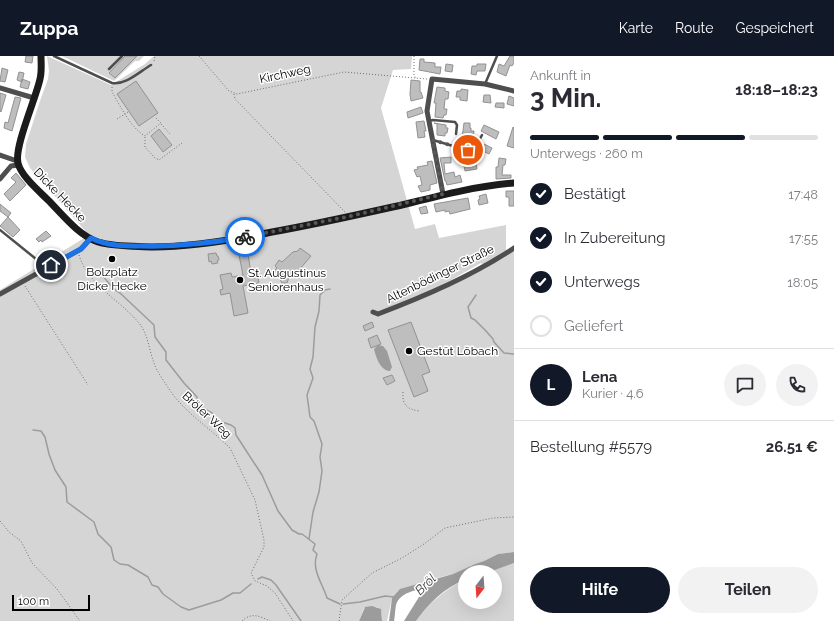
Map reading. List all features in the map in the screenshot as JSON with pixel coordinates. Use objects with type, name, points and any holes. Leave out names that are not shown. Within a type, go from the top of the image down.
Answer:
[{"type":"street","points":[[18,163],[20,141],[40,78],[41,56]]},
{"type":"street","points":[[443,194],[427,111],[432,80],[485,84],[514,91]]},
{"type":"street","points":[[0,88],[34,98]]},
{"type":"street","points":[[0,155],[18,163]]},
{"type":"street","points":[[0,179],[11,166],[18,163]]},
{"type":"street","name":"Dicke Hecke","points":[[18,163],[25,175],[40,192],[76,228],[91,238],[107,244],[121,246],[179,246],[234,239],[351,216],[472,188],[514,183]]},
{"type":"street","points":[[0,294],[81,249],[91,238]]},
{"type":"street","name":"Altenbödinger Straße","points":[[373,312],[378,314],[410,302],[462,278],[514,248]]},
{"type":"lane","points":[[54,56],[112,83],[118,84],[124,82],[151,65]]},
{"type":"lane","points":[[109,69],[122,56]]},
{"type":"lane","points":[[485,84],[497,56]]},
{"type":"lane","points":[[429,121],[454,122],[457,125],[456,134]]},
{"type":"lane","points":[[432,140],[473,152],[482,135]]},
{"type":"lane","points":[[0,230],[41,264]]},
{"type":"path","points":[[151,65],[155,61],[156,56]]},
{"type":"path","points":[[200,56],[228,91],[233,94],[234,99],[351,216]]},
{"type":"path","points":[[414,56],[414,75],[416,78]]},
{"type":"path","name":"Kirchweg","points":[[233,94],[344,72],[432,80]]},
{"type":"path","points":[[112,83],[112,92],[125,114],[140,133],[145,136]]},
{"type":"path","points":[[117,119],[128,112]]},
{"type":"path","points":[[156,118],[171,135]]},
{"type":"path","points":[[145,136],[161,123]]},
{"type":"path","points":[[145,136],[146,147],[158,160],[182,143]]},
{"type":"path","name":"Bröler Weg","points":[[81,249],[79,255],[86,271],[140,324],[148,343],[154,364],[170,390],[190,414],[230,448],[255,500],[264,540],[264,547],[251,573],[255,581],[267,586],[275,592],[293,621]]},
{"type":"path","points":[[22,282],[88,385]]},
{"type":"path","points":[[403,392],[404,405],[411,410],[419,411]]},
{"type":"path","points":[[339,621],[342,600],[372,572],[402,558],[445,528],[493,518],[514,517]]},
{"type":"path","points":[[0,521],[9,532],[21,541],[32,563],[57,589],[80,621]]},
{"type":"path","points":[[242,621],[247,616],[257,616],[270,621]]},
{"type":"shaded area","points":[[47,56],[111,85],[145,64],[154,56],[412,56],[411,69],[393,70],[381,108],[415,229],[435,224],[439,238],[506,225],[506,255],[514,250],[514,552],[498,554],[473,565],[458,565],[458,572],[437,578],[392,598],[387,621],[382,621],[380,609],[373,607],[364,608],[359,621],[0,621],[0,290],[89,235],[30,168],[25,157],[26,144],[48,79],[49,71]],"holes":[[[481,263],[486,268],[438,292],[439,287]]]},
{"type":"shaded area","points":[[62,56],[144,56],[139,61],[135,61],[114,81]]},
{"type":"shaded area","points":[[514,563],[514,621],[416,621],[438,597],[458,583],[458,609],[502,609],[502,567]]},
{"type":"water","points":[[378,345],[383,346],[387,351],[392,367],[390,371],[384,369],[378,360],[374,349]]},
{"type":"water","points":[[514,552],[514,563],[502,567],[502,565],[473,565],[484,561],[498,554]]},
{"type":"water","name":"Bröl","points":[[458,572],[458,583],[438,597],[426,608],[416,621],[404,621],[419,597],[428,588],[409,592],[401,597],[396,605],[394,621],[389,621],[392,598],[400,589]]},
{"type":"water","points":[[372,606],[381,609],[382,621],[359,621],[365,607]]},
{"type":"building","points":[[26,56],[33,56],[32,63],[25,62]]},
{"type":"building","points":[[125,56],[137,56],[115,78],[109,73]]},
{"type":"building","points":[[510,56],[514,56],[514,63],[512,66],[510,65],[506,76],[497,72],[499,64],[504,66]]},
{"type":"building","points":[[420,59],[424,59],[424,62],[435,63],[435,67],[441,67],[440,74],[419,70]]},
{"type":"building","points":[[446,64],[453,65],[452,72],[445,71]]},
{"type":"building","points":[[477,64],[486,64],[485,71],[477,71],[476,75],[471,74],[472,66],[477,66]]},
{"type":"building","points":[[2,68],[8,70],[5,82],[0,81]]},
{"type":"building","points":[[19,72],[24,73],[22,82],[17,80]]},
{"type":"building","points":[[22,79],[30,82],[28,89],[20,87]]},
{"type":"building","points":[[411,80],[420,81],[420,92],[423,98],[411,101]]},
{"type":"building","points":[[136,81],[158,113],[139,126],[117,94]]},
{"type":"building","points":[[437,87],[445,88],[445,91],[449,92],[448,99],[445,99],[444,109],[447,109],[446,115],[444,115],[443,118],[435,117],[436,103],[434,103]]},
{"type":"building","points":[[461,89],[468,90],[467,101],[460,100],[460,97],[456,97],[457,91],[461,91]]},
{"type":"building","points":[[0,93],[6,95],[1,112],[0,111]]},
{"type":"building","points":[[484,95],[490,95],[491,103],[483,102]]},
{"type":"building","points":[[509,96],[514,98],[514,106],[507,104]]},
{"type":"building","points":[[15,97],[21,98],[12,131],[4,128],[5,122],[8,123]]},
{"type":"building","points":[[496,103],[504,103],[504,108],[495,107]]},
{"type":"building","points":[[421,107],[423,113],[408,118],[407,112]]},
{"type":"building","points":[[424,121],[426,131],[424,131],[425,137],[418,138],[416,122]]},
{"type":"building","points":[[434,123],[446,125],[446,128],[448,128],[445,136],[437,135],[437,124]]},
{"type":"building","points":[[464,123],[470,123],[471,131],[474,131],[473,137],[471,136],[470,139],[462,138]]},
{"type":"building","points":[[484,125],[499,132],[496,139],[481,131]]},
{"type":"building","points":[[513,127],[514,128],[514,148],[507,146]]},
{"type":"building","points":[[159,129],[172,145],[163,152],[151,136]]},
{"type":"building","points":[[484,144],[492,148],[489,154],[481,150]]},
{"type":"building","points":[[451,157],[451,163],[444,163],[445,174],[454,172],[455,177],[460,175],[462,182],[447,185],[440,158]]},
{"type":"building","points":[[470,158],[475,158],[477,169],[465,171],[463,160],[470,163]]},
{"type":"building","points":[[499,158],[506,159],[505,165],[503,165],[502,175],[511,175],[511,178],[496,179],[496,167],[498,167]]},
{"type":"building","points":[[432,161],[437,183],[430,185],[430,190],[421,192],[418,186],[422,185],[420,176],[417,177],[414,170],[418,169],[417,167],[428,165],[427,162]]},
{"type":"building","points":[[16,173],[26,185],[10,201],[4,194],[16,182],[11,178]]},
{"type":"building","points":[[506,191],[514,191],[514,206],[509,206],[509,197],[506,197]]},
{"type":"building","points":[[486,194],[488,203],[479,205],[479,196]]},
{"type":"building","points":[[468,198],[470,209],[450,214],[449,211],[445,212],[445,210],[436,212],[434,204]]},
{"type":"building","points":[[0,204],[11,213],[8,217],[0,211]]},
{"type":"building","points":[[426,206],[428,213],[421,214],[419,208]]},
{"type":"building","points":[[8,217],[20,230],[13,237],[0,226]]},
{"type":"building","points":[[46,231],[51,236],[42,242],[41,240],[39,242],[36,239]]},
{"type":"building","name":"St. Augustinus Seniorenhaus","points":[[247,248],[251,273],[257,272],[259,283],[257,283],[257,286],[253,287],[253,284],[243,286],[248,313],[234,316],[230,293],[221,295],[220,290],[223,289],[220,275],[231,273],[232,277],[243,275],[238,250]]},
{"type":"building","points":[[300,248],[311,256],[299,270],[289,277],[287,283],[282,283],[275,270],[277,268],[275,266],[279,260],[282,262]]},
{"type":"building","points":[[216,253],[219,260],[217,261],[218,263],[212,264],[211,261],[209,262],[208,254]]},
{"type":"building","points":[[372,322],[374,327],[365,331],[363,326]]},
{"type":"building","name":"Gestüt Löbach","points":[[411,322],[430,372],[422,375],[428,391],[414,397],[388,330]]},
{"type":"building","points":[[377,335],[381,344],[371,348],[368,339]]},
{"type":"building","points":[[392,375],[395,381],[387,385],[383,378]]},
{"type":"waterway","points":[[97,271],[114,289],[154,325],[155,337],[166,352],[166,360],[197,397],[198,402],[203,408],[212,413],[219,421],[235,428],[236,435],[262,475],[278,511],[292,530],[302,534],[315,544],[313,550],[317,554],[315,566],[318,577],[327,598],[340,604]]},
{"type":"waterway","points":[[309,539],[322,471],[320,457],[322,444],[314,421],[310,417],[307,395],[313,378],[310,369],[313,357],[315,327],[319,311],[320,295],[325,290],[330,289]]},
{"type":"waterway","points":[[476,295],[468,307],[471,318],[486,331],[504,353],[514,354]]},
{"type":"waterway","points":[[33,430],[41,431],[45,437],[55,470],[66,487],[67,502],[94,522],[98,534],[111,547],[114,560],[120,564],[128,565],[148,577],[152,585],[158,587],[163,594],[181,607],[189,610],[221,600],[233,593],[240,593],[251,584]]},
{"type":"waterway","points":[[258,579],[262,577],[271,580],[301,621]]},
{"type":"waterway","points":[[343,604],[360,602],[385,596],[394,597]]},
{"type":"way so far","points":[[245,237],[316,224],[443,194],[432,140],[468,150]]},
{"type":"place","name":"Bolzplatz Dicke Hecke","points":[[112,259]]},
{"type":"place","name":"St. Augustinus Seniorenhaus","points":[[240,280]]},
{"type":"place","name":"Gestüt Löbach","points":[[409,351]]},
{"type":"route","points":[[51,265],[81,249],[91,238],[98,242],[121,246],[171,247],[245,237]]}]
